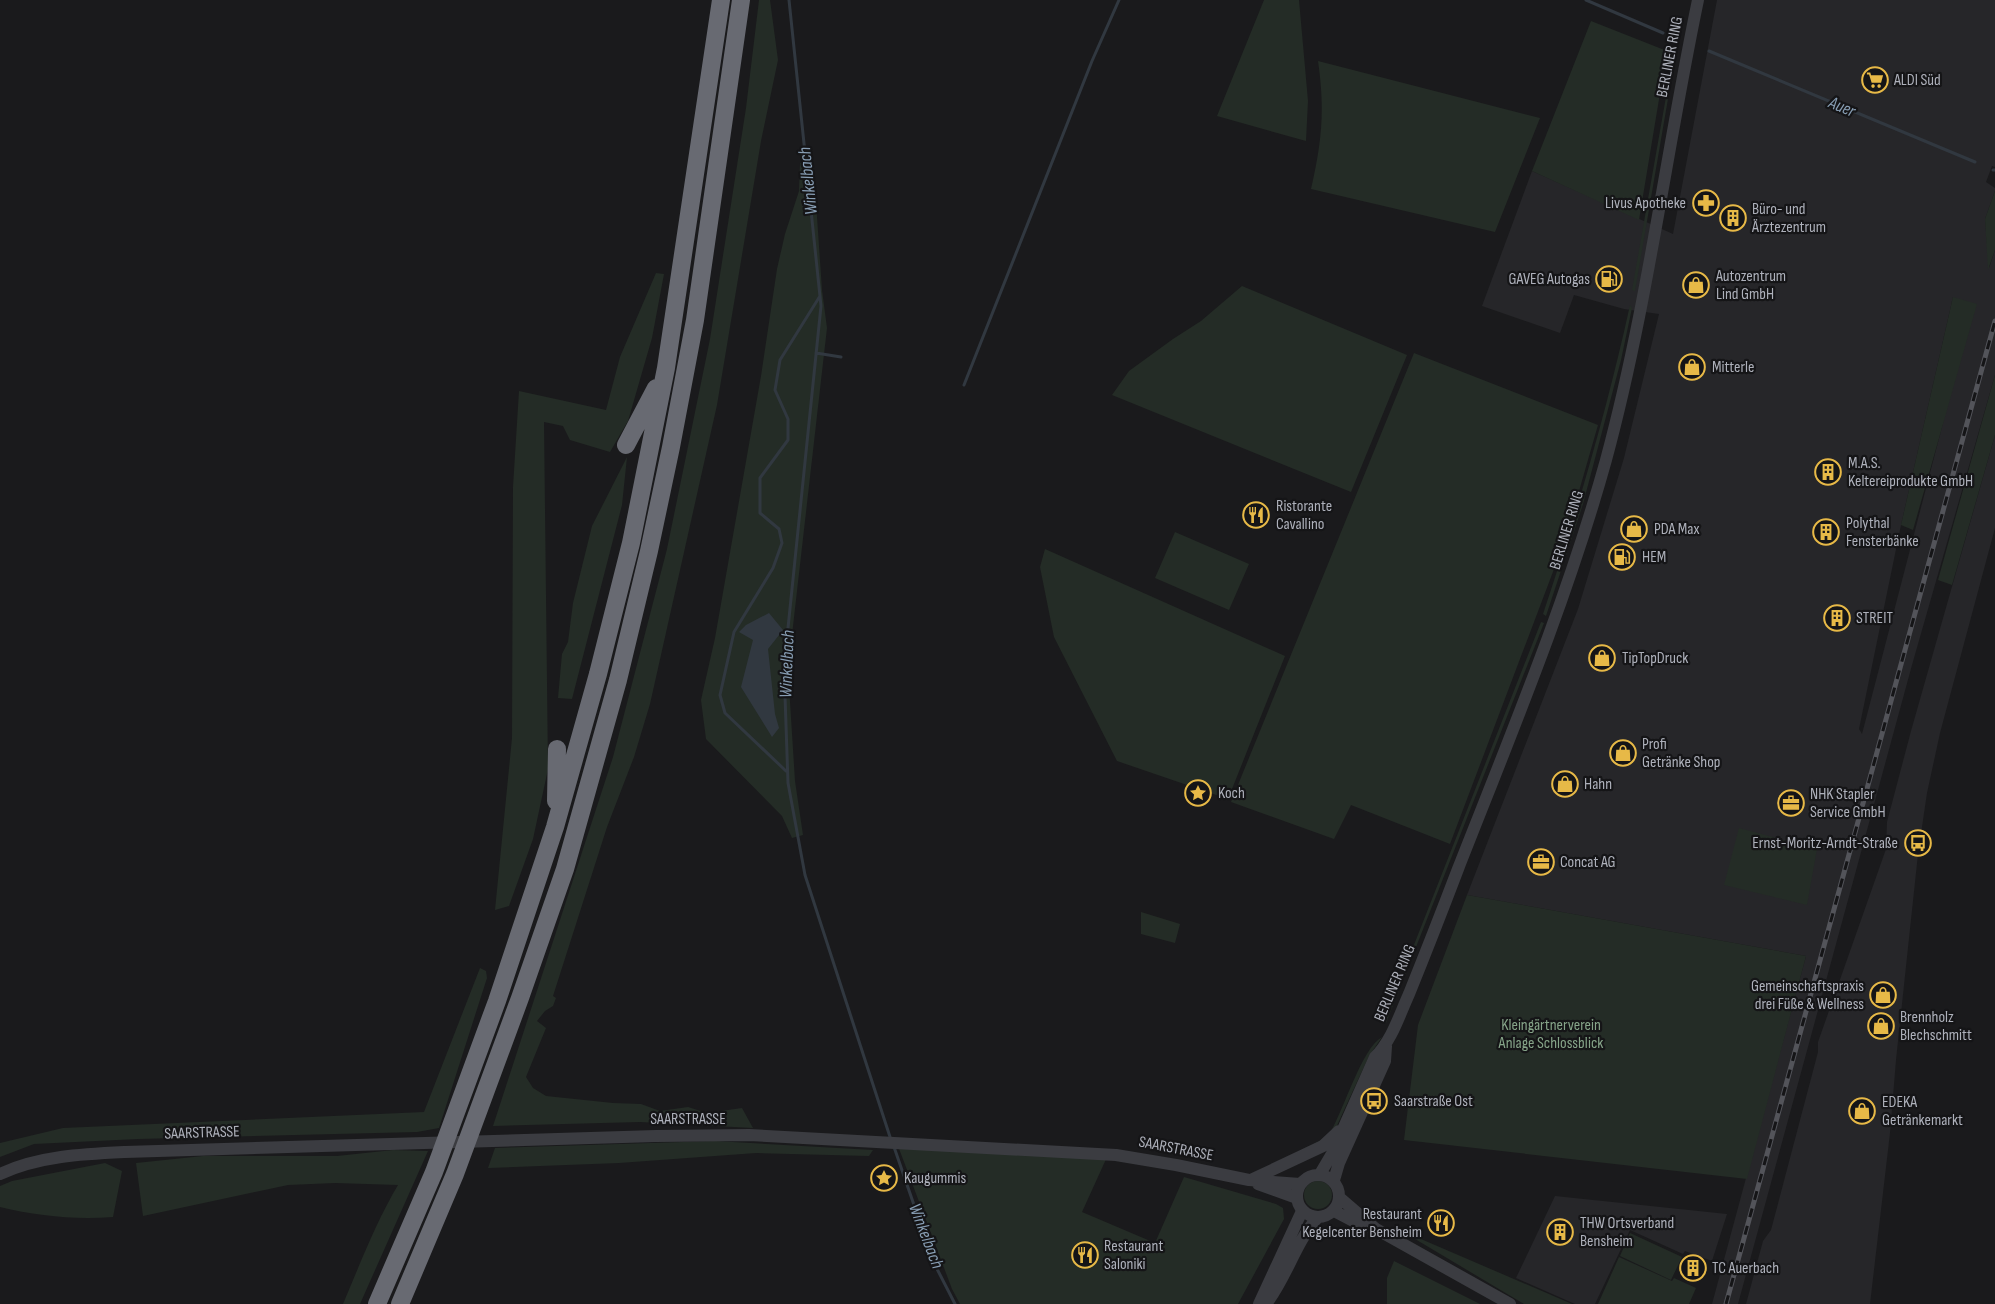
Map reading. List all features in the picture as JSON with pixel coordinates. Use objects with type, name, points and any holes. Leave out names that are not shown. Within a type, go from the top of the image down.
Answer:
[{"type":"highway","points":[[376,1304],[445,1142],[497,1001],[555,827],[598,675],[631,543],[666,368],[721,0]]},
{"type":"highway","points":[[400,1304],[409,1295],[528,977],[565,869],[618,680],[650,551],[676,424],[711,217],[741,0]]},
{"type":"highway","points":[[626,445],[666,368]]},
{"type":"highway","points":[[555,827],[557,749]]},
{"type":"street","name":"BERLINER RING","points":[[1334,1180],[1339,1163],[1385,1061],[1386,1046],[1419,970],[1536,671],[1585,532],[1619,407],[1642,307],[1670,140],[1698,0]]},
{"type":"street","name":"BERLINER RING","points":[[1320,1174],[1333,1152],[1375,1057],[1386,1046]]},
{"type":"street","points":[[1249,1180],[1323,1146],[1344,1125]]},
{"type":"street","name":"SAARSTRASSE","points":[[0,1174],[38,1162],[70,1156],[125,1152],[656,1136],[749,1136],[1116,1155],[1249,1180],[1300,1184]]},
{"type":"street","points":[[1320,1174],[1334,1180],[1340,1198],[1334,1211],[1318,1217],[1302,1211],[1297,1198],[1300,1184],[1312,1175],[1320,1174]]},
{"type":"street","name":"SAARSTRASSE","points":[[1249,1180],[1297,1198]]},
{"type":"street","points":[[1340,1198],[1376,1229]]},
{"type":"street","points":[[1259,1304],[1302,1211]]},
{"type":"street","points":[[1334,1211],[1355,1222],[1376,1229],[1510,1304]]},
{"type":"street","points":[[1266,1304],[1275,1292],[1305,1233],[1318,1217]]},
{"type":"shaded area","points":[[1717,0],[1995,0],[1995,167],[1992,166],[1986,182],[1995,188],[1995,191],[1985,219],[1989,268],[1995,250],[1995,375],[1912,665],[1738,1304],[1712,1304],[1806,956],[1467,895],[1578,609],[1624,458],[1659,314],[1624,309],[1574,295],[1560,333],[1482,306],[1532,171],[1673,234]],"holes":[[[1953,297],[1943,423],[1862,734],[1859,729],[1901,525]]]},
{"type":"shaded area","points":[[1995,435],[1995,528],[1940,733],[1927,793],[1918,854],[1870,1304],[1746,1304],[1763,1241],[1771,1230],[1818,1052],[1818,1042],[1886,849],[1887,822]]},
{"type":"shaded area","points":[[769,613],[783,630],[768,649],[775,714],[779,728],[772,737],[741,687],[753,640],[739,632],[746,625]]},
{"type":"shaded area","points":[[1555,1196],[1727,1214],[1712,1261],[1685,1251],[1683,1254],[1630,1230],[1595,1304],[1575,1304],[1516,1278]]},
{"type":"green space","points":[[759,0],[770,0],[778,60],[761,141],[717,405],[650,704],[634,757],[607,827],[553,996],[556,998],[553,1006],[545,1011],[537,1021],[546,1028],[526,1077],[533,1088],[546,1096],[641,1104],[660,1111],[688,1107],[707,1113],[742,1108],[753,1128],[640,1122],[493,1126],[613,757],[667,549],[710,339],[746,108]]},
{"type":"green space","points":[[1264,0],[1299,0],[1308,101],[1306,141],[1217,116]]},
{"type":"green space","points":[[1591,21],[1667,51],[1639,220],[1532,171]]},
{"type":"green space","points":[[1673,57],[1675,58],[1635,291],[1632,290]]},
{"type":"green space","points":[[1318,61],[1540,118],[1495,232],[1311,189],[1318,156],[1321,125]]},
{"type":"green space","points":[[813,158],[822,290],[827,328],[788,670],[795,781],[803,835],[792,838],[782,816],[706,739],[701,700],[715,638],[761,376],[777,269],[785,234],[799,191],[800,163]]},
{"type":"green space","points":[[1995,191],[1995,250],[1988,270],[1985,219]]},
{"type":"green space","points":[[656,273],[664,274],[652,338],[628,421],[610,452],[570,440],[563,426],[544,422],[548,769],[533,839],[509,906],[495,910],[512,738],[513,487],[519,391],[606,410],[620,357]]},
{"type":"green space","points":[[1242,286],[1407,355],[1351,492],[1112,395],[1129,371],[1201,321]]},
{"type":"green space","points":[[1953,297],[1977,304],[1913,530],[1901,525]]},
{"type":"green space","points":[[1630,305],[1632,308],[1621,360],[1583,504],[1546,616],[1543,614],[1591,461]]},
{"type":"green space","points":[[1414,353],[1598,425],[1565,540],[1450,844],[1351,805],[1334,839],[1231,802]]},
{"type":"green space","points":[[1995,375],[1995,435],[1952,585],[1938,580]]},
{"type":"green space","points":[[627,457],[622,505],[572,699],[558,698],[562,654],[568,642],[573,603],[592,526]]},
{"type":"green space","points":[[1175,532],[1249,564],[1229,610],[1155,578]]},
{"type":"green space","points":[[1045,549],[1285,656],[1228,799],[1117,761],[1054,637],[1040,567]]},
{"type":"green space","points":[[1541,622],[1544,623],[1386,1023],[1384,1021]]},
{"type":"green space","points":[[1739,828],[1817,849],[1807,905],[1724,885]]},
{"type":"green space","name":"Kleingärtnerverein Anlage Schlossblick","points":[[1467,895],[1806,956],[1747,1179],[1404,1140],[1418,1025]]},
{"type":"green space","points":[[1141,912],[1180,924],[1175,943],[1141,934]]},
{"type":"green space","points":[[480,968],[486,971],[487,978],[439,1128],[417,1132],[34,1144],[0,1157],[0,1143],[63,1128],[424,1112]]},
{"type":"green space","points":[[1382,1037],[1369,1056],[1334,1132],[1324,1140],[1299,1151],[1321,1140],[1331,1131],[1367,1053]]},
{"type":"green space","points":[[715,1141],[873,1150],[869,1156],[756,1153],[619,1163],[488,1168],[495,1148]]},
{"type":"green space","points":[[898,1146],[1107,1157],[1082,1212],[1155,1243],[1184,1177],[1276,1204],[1283,1208],[1284,1219],[1238,1304],[960,1304],[952,1289]]},
{"type":"green space","points":[[393,1150],[428,1151],[360,1304],[343,1304],[375,1228],[398,1185],[335,1183],[288,1185],[143,1216],[136,1163],[203,1156],[337,1156]]},
{"type":"green space","points":[[105,1163],[122,1171],[113,1217],[56,1217],[0,1207],[0,1186],[12,1181]]},
{"type":"green space","points":[[1318,1181],[1328,1185],[1332,1195],[1328,1205],[1318,1209],[1308,1205],[1304,1195],[1308,1185]]},
{"type":"green space","points":[[1400,1230],[1572,1304],[1524,1304]]},
{"type":"green space","points":[[1630,1233],[1682,1257],[1671,1280],[1620,1256]]},
{"type":"green space","points":[[1619,1257],[1672,1281],[1674,1278],[1696,1288],[1689,1304],[1598,1304]]},
{"type":"green space","points":[[1394,1261],[1480,1304],[1387,1304],[1387,1278]]},
{"type":"waterway","name":"Winkelbach","points":[[789,0],[821,306],[784,667],[788,783],[805,875],[891,1140]]},
{"type":"waterway","points":[[964,385],[1092,61],[1119,0]]},
{"type":"waterway","name":"Auer","points":[[1586,0],[1663,33]]},
{"type":"waterway","name":"Auer","points":[[1709,51],[1975,162]]},
{"type":"waterway","points":[[786,771],[725,713],[720,695],[734,632],[773,568],[782,543],[779,529],[760,513],[760,478],[788,440],[788,419],[775,390],[780,360],[820,296]]},
{"type":"waterway","points":[[816,353],[841,357]]},
{"type":"waterway","name":"Winkelbach","points":[[894,1147],[934,1263],[955,1304]]},
{"type":"railway","points":[[1726,1304],[1995,321]]},
{"type":"place","name":"ALDI Süd","points":[[1875,80]]},
{"type":"place","name":"Livus Apotheke","points":[[1706,203]]},
{"type":"place","name":"Büro- und Ärztezentrum","points":[[1733,218]]},
{"type":"place","name":"GAVEG Autogas","points":[[1609,279]]},
{"type":"place","name":"Autozentrum Lind GmbH","points":[[1696,285]]},
{"type":"place","name":"Mitterle","points":[[1692,367]]},
{"type":"place","name":"M.A.S. Keltereiprodukte GmbH","points":[[1828,472]]},
{"type":"place","name":"Ristorante Cavallino","points":[[1256,515]]},
{"type":"place","name":"PDA Max","points":[[1634,529]]},
{"type":"place","name":"Polythal Fensterbänke","points":[[1826,532]]},
{"type":"place","name":"HEM","points":[[1622,557]]},
{"type":"place","name":"STREIT","points":[[1837,618]]},
{"type":"place","name":"TipTopDruck","points":[[1602,658]]},
{"type":"place","name":"Profi Getränke Shop","points":[[1623,753]]},
{"type":"place","name":"Hahn","points":[[1565,784]]},
{"type":"place","name":"Koch","points":[[1198,793]]},
{"type":"place","name":"NHK Stapler Service GmbH","points":[[1791,803]]},
{"type":"place","name":"Ernst-Moritz-Arndt-Straße","points":[[1918,843]]},
{"type":"place","name":"Concat AG","points":[[1541,862]]},
{"type":"place","name":"Gemeinschaftspraxis drei Füße & Wellness","points":[[1883,995]]},
{"type":"place","name":"Brennholz Blechschmitt","points":[[1881,1026]]},
{"type":"place","name":"Saarstraße Ost","points":[[1374,1101]]},
{"type":"place","name":"EDEKA Getränkemarkt","points":[[1862,1111]]},
{"type":"place","name":"Kaugummis","points":[[884,1178]]},
{"type":"place","name":"Restaurant Kegelcenter Bensheim","points":[[1441,1223]]},
{"type":"place","name":"THW Ortsverband Bensheim","points":[[1560,1232]]},
{"type":"place","name":"Restaurant Saloniki","points":[[1085,1255]]},
{"type":"place","name":"TC Auerbach","points":[[1693,1268]]}]
